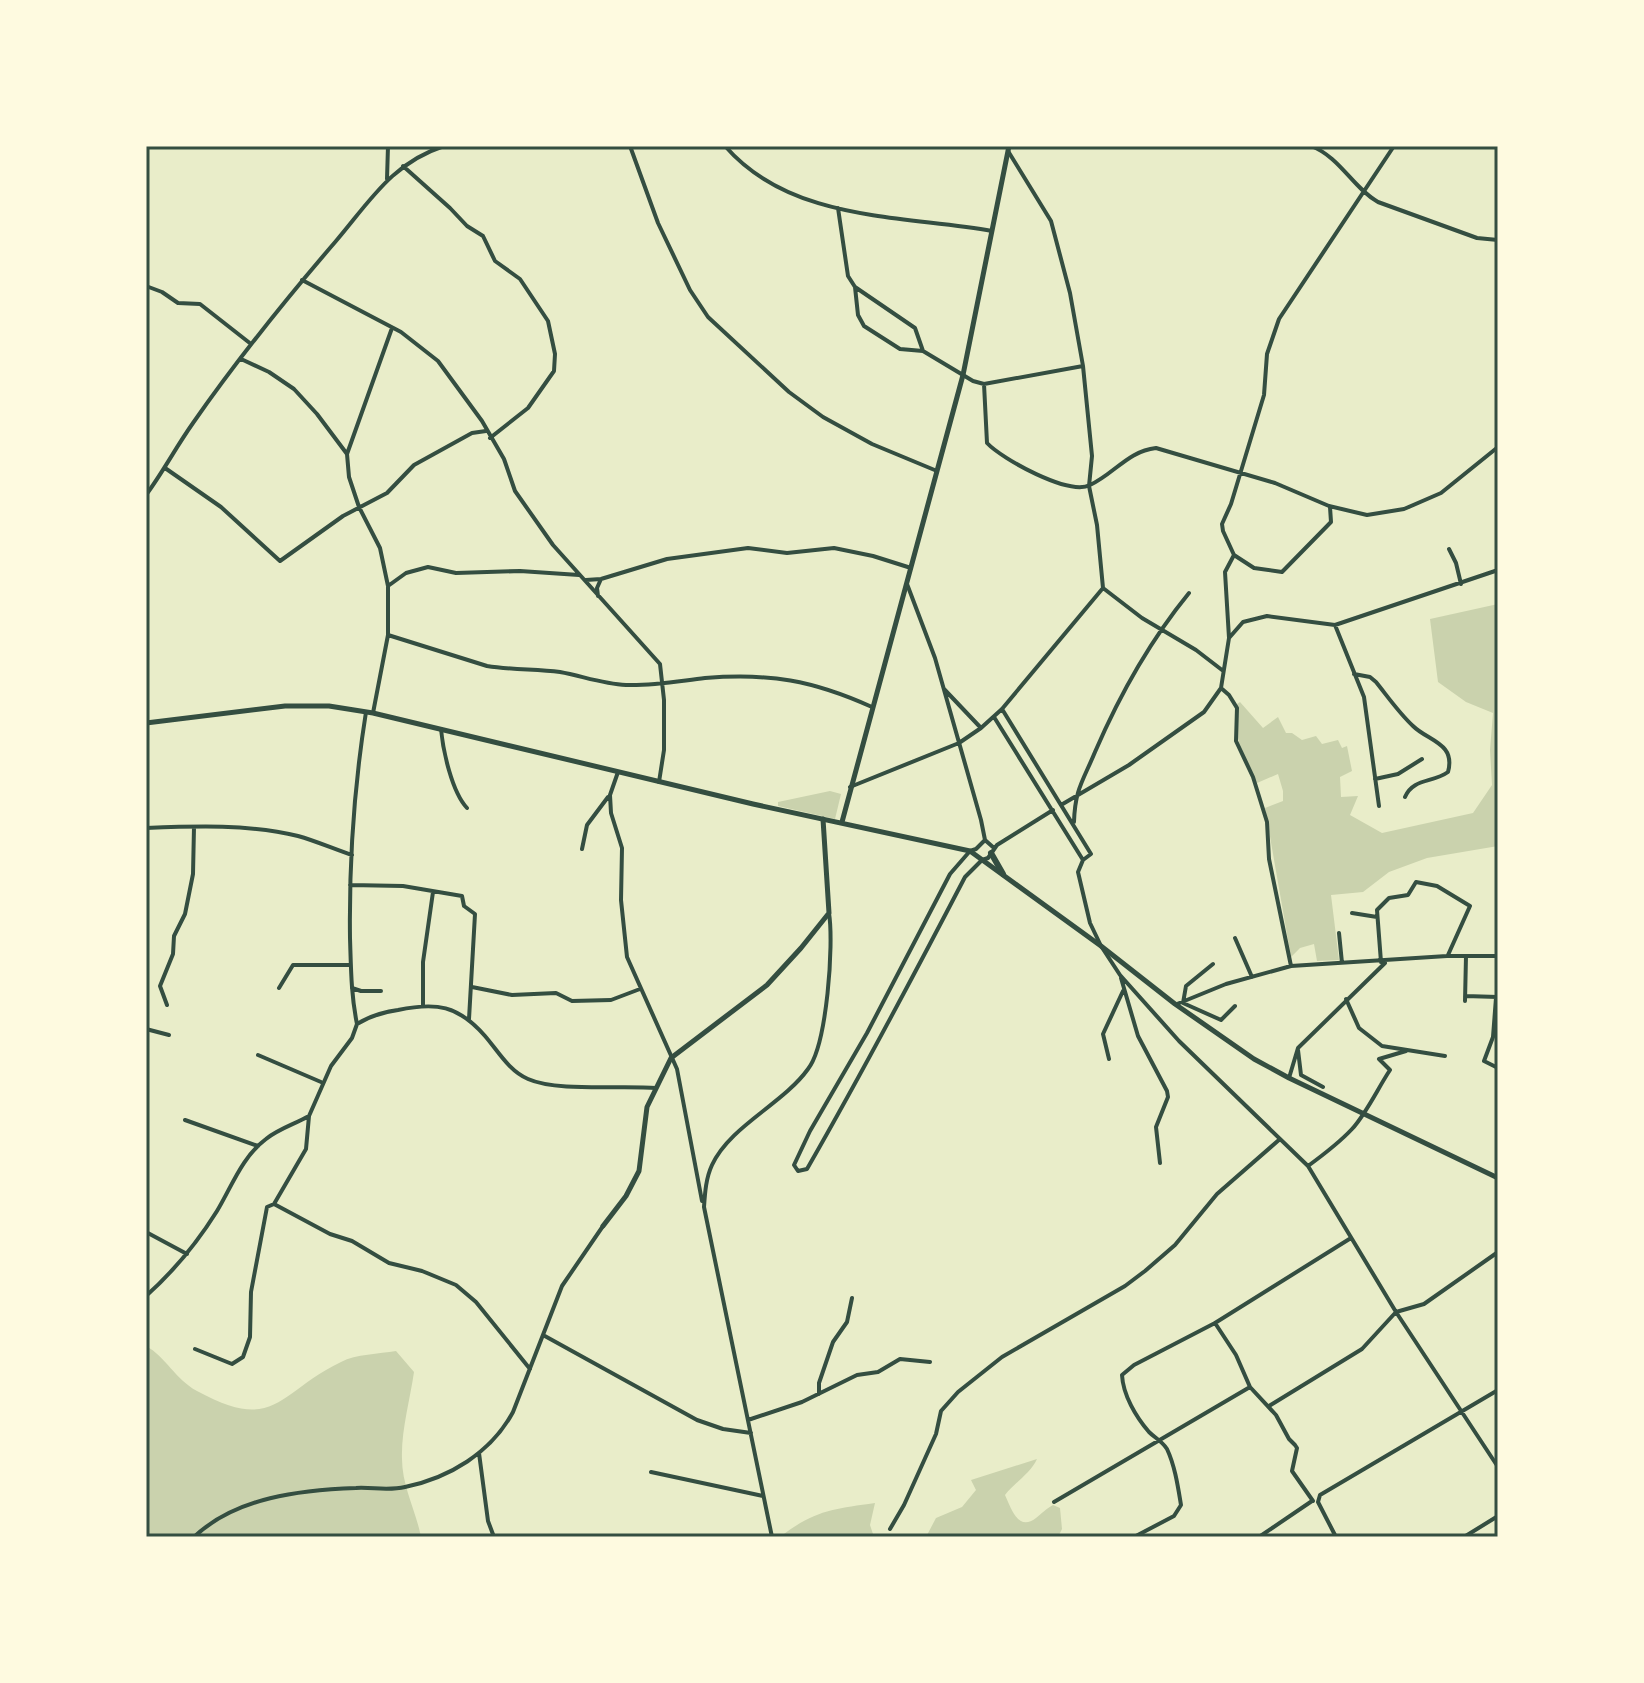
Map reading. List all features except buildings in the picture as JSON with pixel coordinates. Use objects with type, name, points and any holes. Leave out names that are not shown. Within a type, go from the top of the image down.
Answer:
[{"type":"main road","points":[[842,822],[963,375],[1008,148]]},
{"type":"main road","points":[[146,723],[285,706],[329,706],[369,712],[659,782],[970,851],[1229,1043],[1289,1078],[1498,1178]]},
{"type":"main road","points":[[603,1226],[626,1196],[639,1171],[644,1118],[671,1058],[767,985],[829,913],[823,819]]},
{"type":"main road","points":[[993,851],[1003,874]]},
{"type":"street","points":[[387,179],[388,146]]},
{"type":"street","points":[[146,495],[251,344],[387,179],[402,166],[444,146]]},
{"type":"street","points":[[630,146],[658,223],[690,290],[708,317],[779,384],[823,417],[872,444],[937,471]]},
{"type":"street","points":[[725,146],[751,171],[799,198],[937,225],[992,231]]},
{"type":"street","points":[[1311,146],[1324,152],[1378,202],[1477,238],[1498,240]]},
{"type":"street","points":[[1329,506],[1331,522],[1282,572],[1254,568],[1234,555],[1222,527],[1264,395],[1267,354],[1279,319],[1394,146]]},
{"type":"street","points":[[850,787],[959,743],[981,728],[1002,709],[1103,588],[1097,525],[1089,486],[1092,456],[1083,366],[1073,305],[1051,221],[1008,148]]},
{"type":"street","points":[[402,166],[467,226],[483,236],[495,261],[520,279],[548,321],[555,354],[554,371],[528,408],[490,438]]},
{"type":"street","points":[[838,208],[844,265],[855,287],[858,315],[864,326],[900,349],[923,351],[984,384],[1083,366]]},
{"type":"street","points":[[302,280],[392,327],[438,361],[475,410],[504,459],[515,491],[553,545],[655,657],[663,672],[664,684],[664,750],[659,782]]},
{"type":"street","points":[[146,286],[178,303],[200,304],[251,344]]},
{"type":"street","points":[[855,287],[915,328],[923,351]]},
{"type":"street","points":[[195,1349],[232,1364],[243,1357],[250,1337],[251,1292],[267,1207],[274,1204],[306,1149],[309,1116],[337,1056],[352,1038],[357,1024],[349,965],[356,790],[369,712],[388,635],[388,586],[380,548],[359,507],[349,477],[347,454],[392,327]]},
{"type":"street","points":[[241,359],[269,372],[294,389],[311,406],[347,454]]},
{"type":"street","points":[[984,384],[987,443],[999,455],[1064,484],[1089,486],[1125,460],[1141,451],[1156,448],[1240,472],[1329,506],[1367,515],[1404,509],[1441,493],[1498,447]]},
{"type":"street","points":[[165,468],[221,507],[280,561],[324,528],[387,493],[414,465],[472,433],[486,431]]},
{"type":"street","points":[[586,580],[601,579],[667,559],[748,548],[787,553],[834,548],[911,568]]},
{"type":"street","points":[[1449,549],[1461,584]]},
{"type":"street","points":[[985,840],[970,851],[950,874],[867,1033],[810,1131],[794,1165],[798,1171],[807,1169],[884,1033],[965,877],[993,851],[1129,765],[1204,712],[1221,688],[1229,638],[1225,572],[1234,555]]},
{"type":"street","points":[[388,586],[406,573],[428,567],[456,573],[520,571],[582,575]]},
{"type":"street","points":[[1229,638],[1243,622],[1267,616],[1335,625],[1498,570]]},
{"type":"street","points":[[598,597],[597,588],[601,579]]},
{"type":"street","points":[[907,584],[925,628],[943,687],[985,840],[993,851]]},
{"type":"street","points":[[1103,588],[1222,670]]},
{"type":"street","points":[[1074,824],[1075,798],[1132,674],[1189,593]]},
{"type":"street","points":[[1335,625],[1368,713],[1379,806]]},
{"type":"street","points":[[388,635],[487,666],[557,672],[605,684],[664,684],[704,678],[774,676],[821,687],[872,707]]},
{"type":"street","points":[[1354,674],[1370,677],[1376,682],[1415,729],[1438,740],[1448,757],[1449,767],[1444,775],[1413,785],[1405,797]]},
{"type":"street","points":[[943,687],[981,728]]},
{"type":"street","points":[[1221,688],[1237,708],[1236,741],[1253,777],[1267,822],[1269,859],[1291,966]]},
{"type":"street","points":[[1002,709],[1091,854],[1083,860],[1078,872],[1090,923],[1101,946],[1120,975],[1179,1041],[1308,1166],[1396,1312],[1498,1467]]},
{"type":"street","points":[[994,717],[1083,860]]},
{"type":"street","points":[[441,729],[458,794],[467,808]]},
{"type":"street","points":[[1375,779],[1398,774],[1422,759]]},
{"type":"street","points":[[582,849],[587,825],[610,795],[618,772]]},
{"type":"street","points":[[610,795],[611,813],[622,848],[621,900],[627,957],[679,1079],[772,1537]]},
{"type":"street","points":[[146,828],[194,827],[290,834],[352,855]]},
{"type":"street","points":[[167,1005],[160,986],[174,950],[174,936],[185,914],[193,874],[194,827]]},
{"type":"street","points":[[1384,961],[1377,910],[1389,898],[1408,895],[1416,882],[1437,886],[1470,906],[1447,956]]},
{"type":"street","points":[[350,885],[380,884],[462,896],[464,906],[475,914],[469,1019]]},
{"type":"street","points":[[423,1005],[423,962],[434,891]]},
{"type":"street","points":[[704,1207],[708,1176],[714,1161],[747,1124],[806,1073],[818,1053],[823,1036],[831,930],[829,913]]},
{"type":"street","points":[[1352,913],[1377,917]]},
{"type":"street","points":[[1339,933],[1342,963]]},
{"type":"street","points":[[1235,938],[1252,977]]},
{"type":"street","points":[[1175,1004],[1226,984],[1291,966],[1447,956],[1498,956]]},
{"type":"street","points":[[1466,956],[1465,998],[1497,998],[1493,1037],[1484,1061],[1498,1068]]},
{"type":"street","points":[[1289,1078],[1298,1048],[1384,961]]},
{"type":"street","points":[[1183,1003],[1186,986],[1213,964]]},
{"type":"street","points":[[279,988],[293,965],[349,965]]},
{"type":"street","points":[[1120,975],[1138,1036],[1167,1091],[1168,1097],[1156,1127],[1160,1163]]},
{"type":"street","points":[[351,986],[361,991],[381,991]]},
{"type":"street","points":[[472,987],[512,995],[556,993],[572,1001],[611,1000],[640,989]]},
{"type":"street","points":[[1109,1059],[1103,1034],[1123,991]]},
{"type":"street","points":[[1346,999],[1359,1028],[1368,1036],[1382,1046],[1406,1051]]},
{"type":"street","points":[[1183,1003],[1221,1020],[1235,1006]]},
{"type":"street","points":[[357,1024],[374,1015],[423,1005],[443,1007],[469,1019],[510,1066],[527,1079],[564,1085],[656,1088]]},
{"type":"street","points":[[146,1029],[169,1035]]},
{"type":"street","points":[[1298,1048],[1301,1075],[1323,1087]]},
{"type":"street","points":[[1308,1166],[1353,1128],[1364,1113],[1390,1070],[1379,1059],[1406,1051],[1445,1056]]},
{"type":"street","points":[[258,1055],[323,1083]]},
{"type":"street","points":[[146,1296],[169,1275],[207,1228],[240,1169],[258,1146],[278,1131],[309,1116]]},
{"type":"street","points":[[185,1120],[258,1146]]},
{"type":"street","points":[[890,1529],[936,1434],[941,1411],[958,1392],[1002,1357],[1125,1286],[1145,1271],[1175,1245],[1217,1194],[1280,1139]]},
{"type":"street","points":[[274,1204],[330,1234],[352,1241],[389,1263],[422,1271],[456,1285],[476,1302],[530,1369]]},
{"type":"street","points":[[194,1537],[213,1522],[271,1498],[310,1490],[405,1487],[448,1473],[479,1453],[508,1421],[562,1286],[603,1226]]},
{"type":"street","points":[[146,1232],[187,1254]]},
{"type":"street","points":[[1134,1537],[1174,1516],[1181,1505],[1172,1463],[1161,1440],[1151,1434],[1130,1401],[1124,1390],[1122,1375],[1134,1365],[1215,1323],[1351,1238]]},
{"type":"street","points":[[1269,1406],[1362,1349],[1396,1312],[1424,1304],[1498,1252]]},
{"type":"street","points":[[819,1394],[819,1383],[833,1342],[847,1322],[852,1298]]},
{"type":"street","points":[[1215,1323],[1236,1355],[1250,1387],[1269,1406],[1297,1448],[1292,1471],[1315,1499],[1336,1537]]},
{"type":"street","points":[[543,1335],[697,1420],[723,1429],[751,1433]]},
{"type":"street","points":[[748,1420],[819,1394],[857,1375],[878,1372],[900,1359],[930,1362]]},
{"type":"street","points":[[1054,1502],[1250,1387]]},
{"type":"street","points":[[1259,1537],[1315,1499],[1498,1390]]},
{"type":"street","points":[[1147,1447],[1151,1434]]},
{"type":"street","points":[[479,1453],[488,1521],[494,1537]]},
{"type":"street","points":[[651,1472],[763,1496]]},
{"type":"street","points":[[1464,1537],[1498,1516]]},
{"type":"green space","points":[[1498,604],[1498,846],[1427,858],[1389,872],[1363,892],[1331,895],[1339,960],[1317,961],[1314,944],[1300,948],[1291,957],[1265,808],[1283,801],[1283,791],[1278,774],[1257,783],[1239,744],[1237,704],[1240,702],[1263,728],[1278,717],[1286,733],[1292,733],[1302,740],[1316,736],[1322,744],[1338,740],[1342,748],[1347,746],[1352,771],[1340,777],[1341,797],[1358,796],[1350,815],[1382,833],[1473,813],[1492,785],[1490,750],[1493,713],[1466,702],[1438,682],[1430,619]]},
{"type":"green space","points":[[830,791],[841,794],[835,819],[778,806],[778,802]]},
{"type":"green space","points":[[146,1346],[189,1386],[223,1403],[244,1409],[260,1409],[275,1404],[347,1359],[396,1351],[414,1372],[402,1459],[404,1479],[421,1537],[146,1537]]},
{"type":"green space","points":[[1037,1459],[1005,1495],[1016,1517],[1024,1522],[1030,1522],[1053,1505],[1060,1508],[1062,1529],[1058,1537],[926,1537],[936,1518],[962,1507],[976,1490],[971,1480]]},
{"type":"green space","points":[[875,1503],[870,1525],[874,1537],[780,1537],[825,1512]]}]
